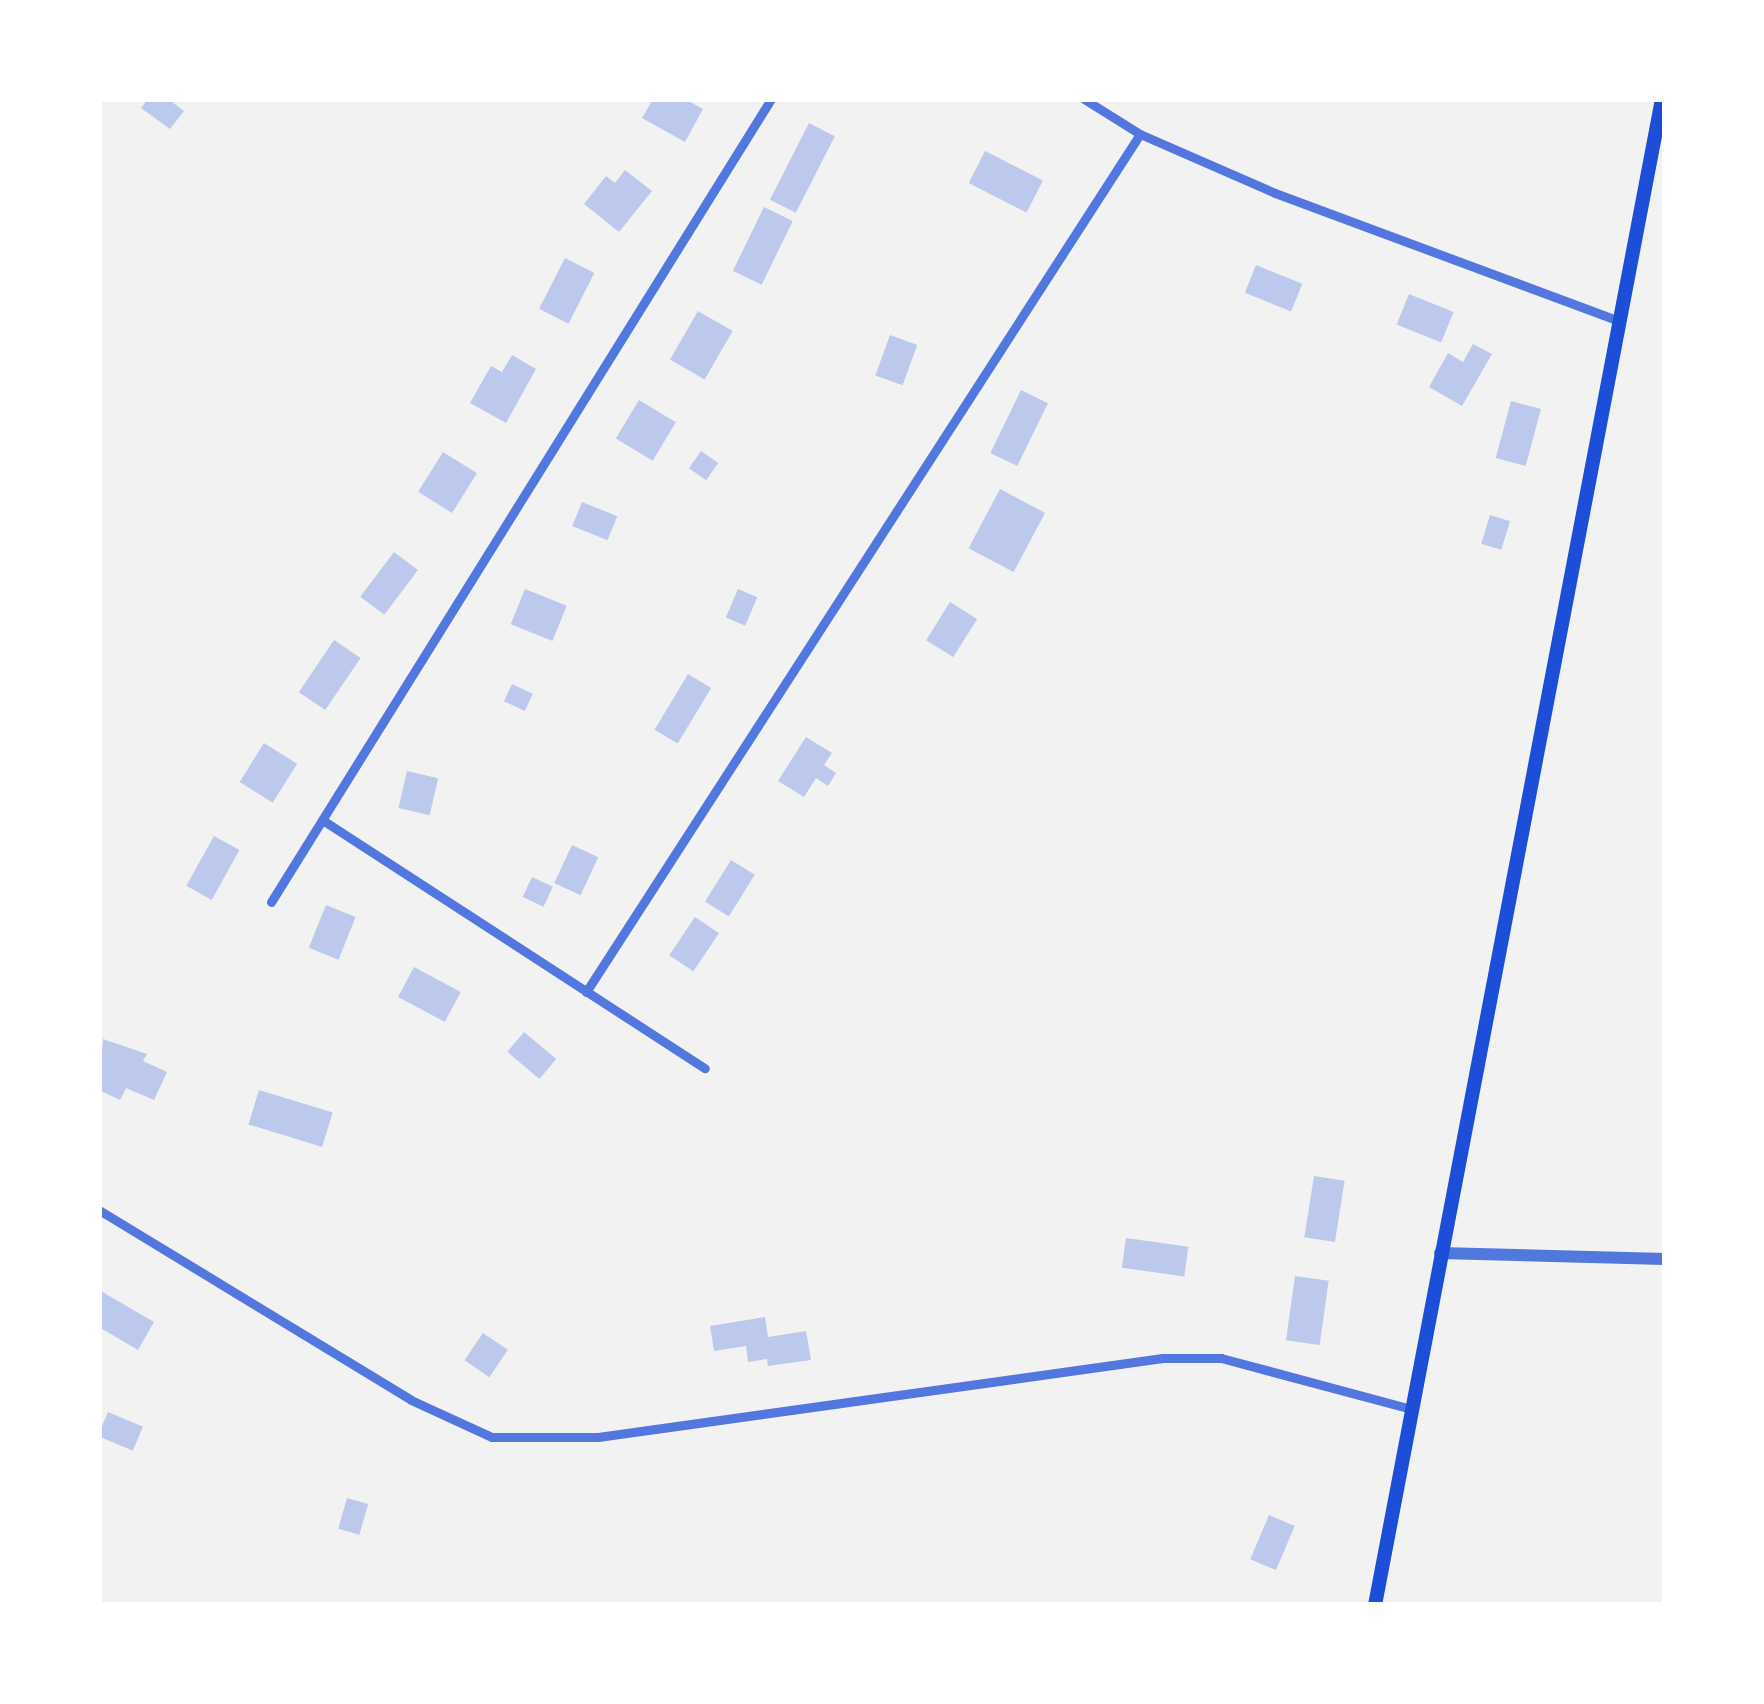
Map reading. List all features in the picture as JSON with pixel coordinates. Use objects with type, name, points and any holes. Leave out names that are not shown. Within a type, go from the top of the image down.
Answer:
[{"type":"main road","points":[[1375,1605],[1662,99]]},
{"type":"street","points":[[272,902],[771,99]]},
{"type":"street","points":[[1084,99],[1140,134],[1296,201],[1620,321]]},
{"type":"street","points":[[586,992],[1140,134]]},
{"type":"street","points":[[324,821],[706,1068]]},
{"type":"street","points":[[99,1210],[411,1400],[492,1438],[598,1437],[1162,1358],[1221,1358],[1412,1408]]},
{"type":"street","points":[[1439,1253],[1665,1259]]},
{"type":"building","points":[[148,99],[168,99],[184,111],[170,129],[141,108]]},
{"type":"building","points":[[653,99],[685,99],[703,109],[685,142],[642,118]]},
{"type":"building","points":[[809,123],[835,136],[796,213],[770,200]]},
{"type":"building","points":[[985,151],[1043,181],[1027,213],[969,183]]},
{"type":"building","points":[[625,170],[652,191],[619,232],[584,204],[606,176],[615,183]]},
{"type":"building","points":[[764,207],[793,221],[762,285],[733,271]]},
{"type":"building","points":[[565,258],[594,273],[569,324],[539,309]]},
{"type":"building","points":[[1256,265],[1302,284],[1291,312],[1245,293]]},
{"type":"building","points":[[1409,294],[1454,312],[1441,343],[1397,325]]},
{"type":"building","points":[[698,311],[733,331],[705,379],[670,359]]},
{"type":"building","points":[[890,335],[917,345],[903,385],[875,375]]},
{"type":"building","points":[[1473,344],[1492,354],[1462,406],[1429,387],[1448,353],[1463,362]]},
{"type":"building","points":[[512,355],[536,369],[506,423],[470,403],[491,366],[502,372]]},
{"type":"building","points":[[1021,390],[1048,403],[1017,466],[990,453]]},
{"type":"building","points":[[639,400],[676,422],[653,461],[616,439]]},
{"type":"building","points":[[1511,401],[1541,409],[1526,466],[1496,458]]},
{"type":"building","points":[[701,451],[718,463],[706,480],[689,468]]},
{"type":"building","points":[[443,452],[477,473],[452,513],[418,492]]},
{"type":"building","points":[[1000,489],[1045,513],[1014,572],[969,548]]},
{"type":"building","points":[[582,502],[617,516],[607,540],[572,526]]},
{"type":"building","points":[[1490,515],[1510,521],[1501,550],[1481,544]]},
{"type":"building","points":[[394,552],[418,570],[384,615],[360,597]]},
{"type":"building","points":[[525,589],[567,606],[552,641],[511,624]]},
{"type":"building","points":[[738,589],[757,597],[745,626],[726,618]]},
{"type":"building","points":[[950,602],[977,619],[953,657],[926,640]]},
{"type":"building","points":[[334,640],[361,658],[325,710],[299,692]]},
{"type":"building","points":[[688,674],[711,688],[678,744],[655,730]]},
{"type":"building","points":[[512,684],[533,694],[525,711],[504,701]]},
{"type":"building","points":[[806,737],[832,753],[824,765],[836,773],[828,786],[816,778],[804,797],[778,781]]},
{"type":"building","points":[[264,743],[297,764],[273,803],[240,782]]},
{"type":"building","points":[[407,771],[438,778],[430,815],[398,808]]},
{"type":"building","points":[[214,836],[239,850],[212,900],[186,886]]},
{"type":"building","points":[[572,845],[598,857],[581,895],[554,883]]},
{"type":"building","points":[[731,860],[755,875],[729,916],[705,902]]},
{"type":"building","points":[[532,877],[553,887],[544,907],[523,897]]},
{"type":"building","points":[[326,905],[356,917],[338,960],[309,948]]},
{"type":"building","points":[[695,917],[719,933],[693,971],[669,955]]},
{"type":"building","points":[[414,967],[461,992],[445,1022],[398,997]]},
{"type":"building","points":[[524,1032],[556,1059],[539,1079],[507,1052]]},
{"type":"building","points":[[103,1039],[147,1054],[143,1061],[167,1072],[154,1100],[126,1088],[120,1100],[99,1090]]},
{"type":"building","points":[[259,1090],[333,1113],[322,1147],[248,1124]]},
{"type":"building","points":[[1314,1176],[1345,1181],[1335,1242],[1304,1237]]},
{"type":"building","points":[[1126,1238],[1188,1247],[1184,1276],[1122,1268]]},
{"type":"building","points":[[1295,1276],[1329,1281],[1320,1345],[1286,1340]]},
{"type":"building","points":[[99,1290],[154,1322],[138,1350],[99,1327]]},
{"type":"building","points":[[765,1317],[768,1337],[806,1331],[811,1360],[768,1366],[767,1359],[748,1362],[746,1346],[714,1351],[710,1326]]},
{"type":"building","points":[[483,1333],[508,1350],[489,1377],[465,1360]]},
{"type":"building","points":[[108,1412],[143,1427],[133,1451],[99,1436]]},
{"type":"building","points":[[347,1498],[368,1504],[359,1535],[338,1529]]},
{"type":"building","points":[[1269,1515],[1295,1526],[1276,1570],[1250,1559]]}]
